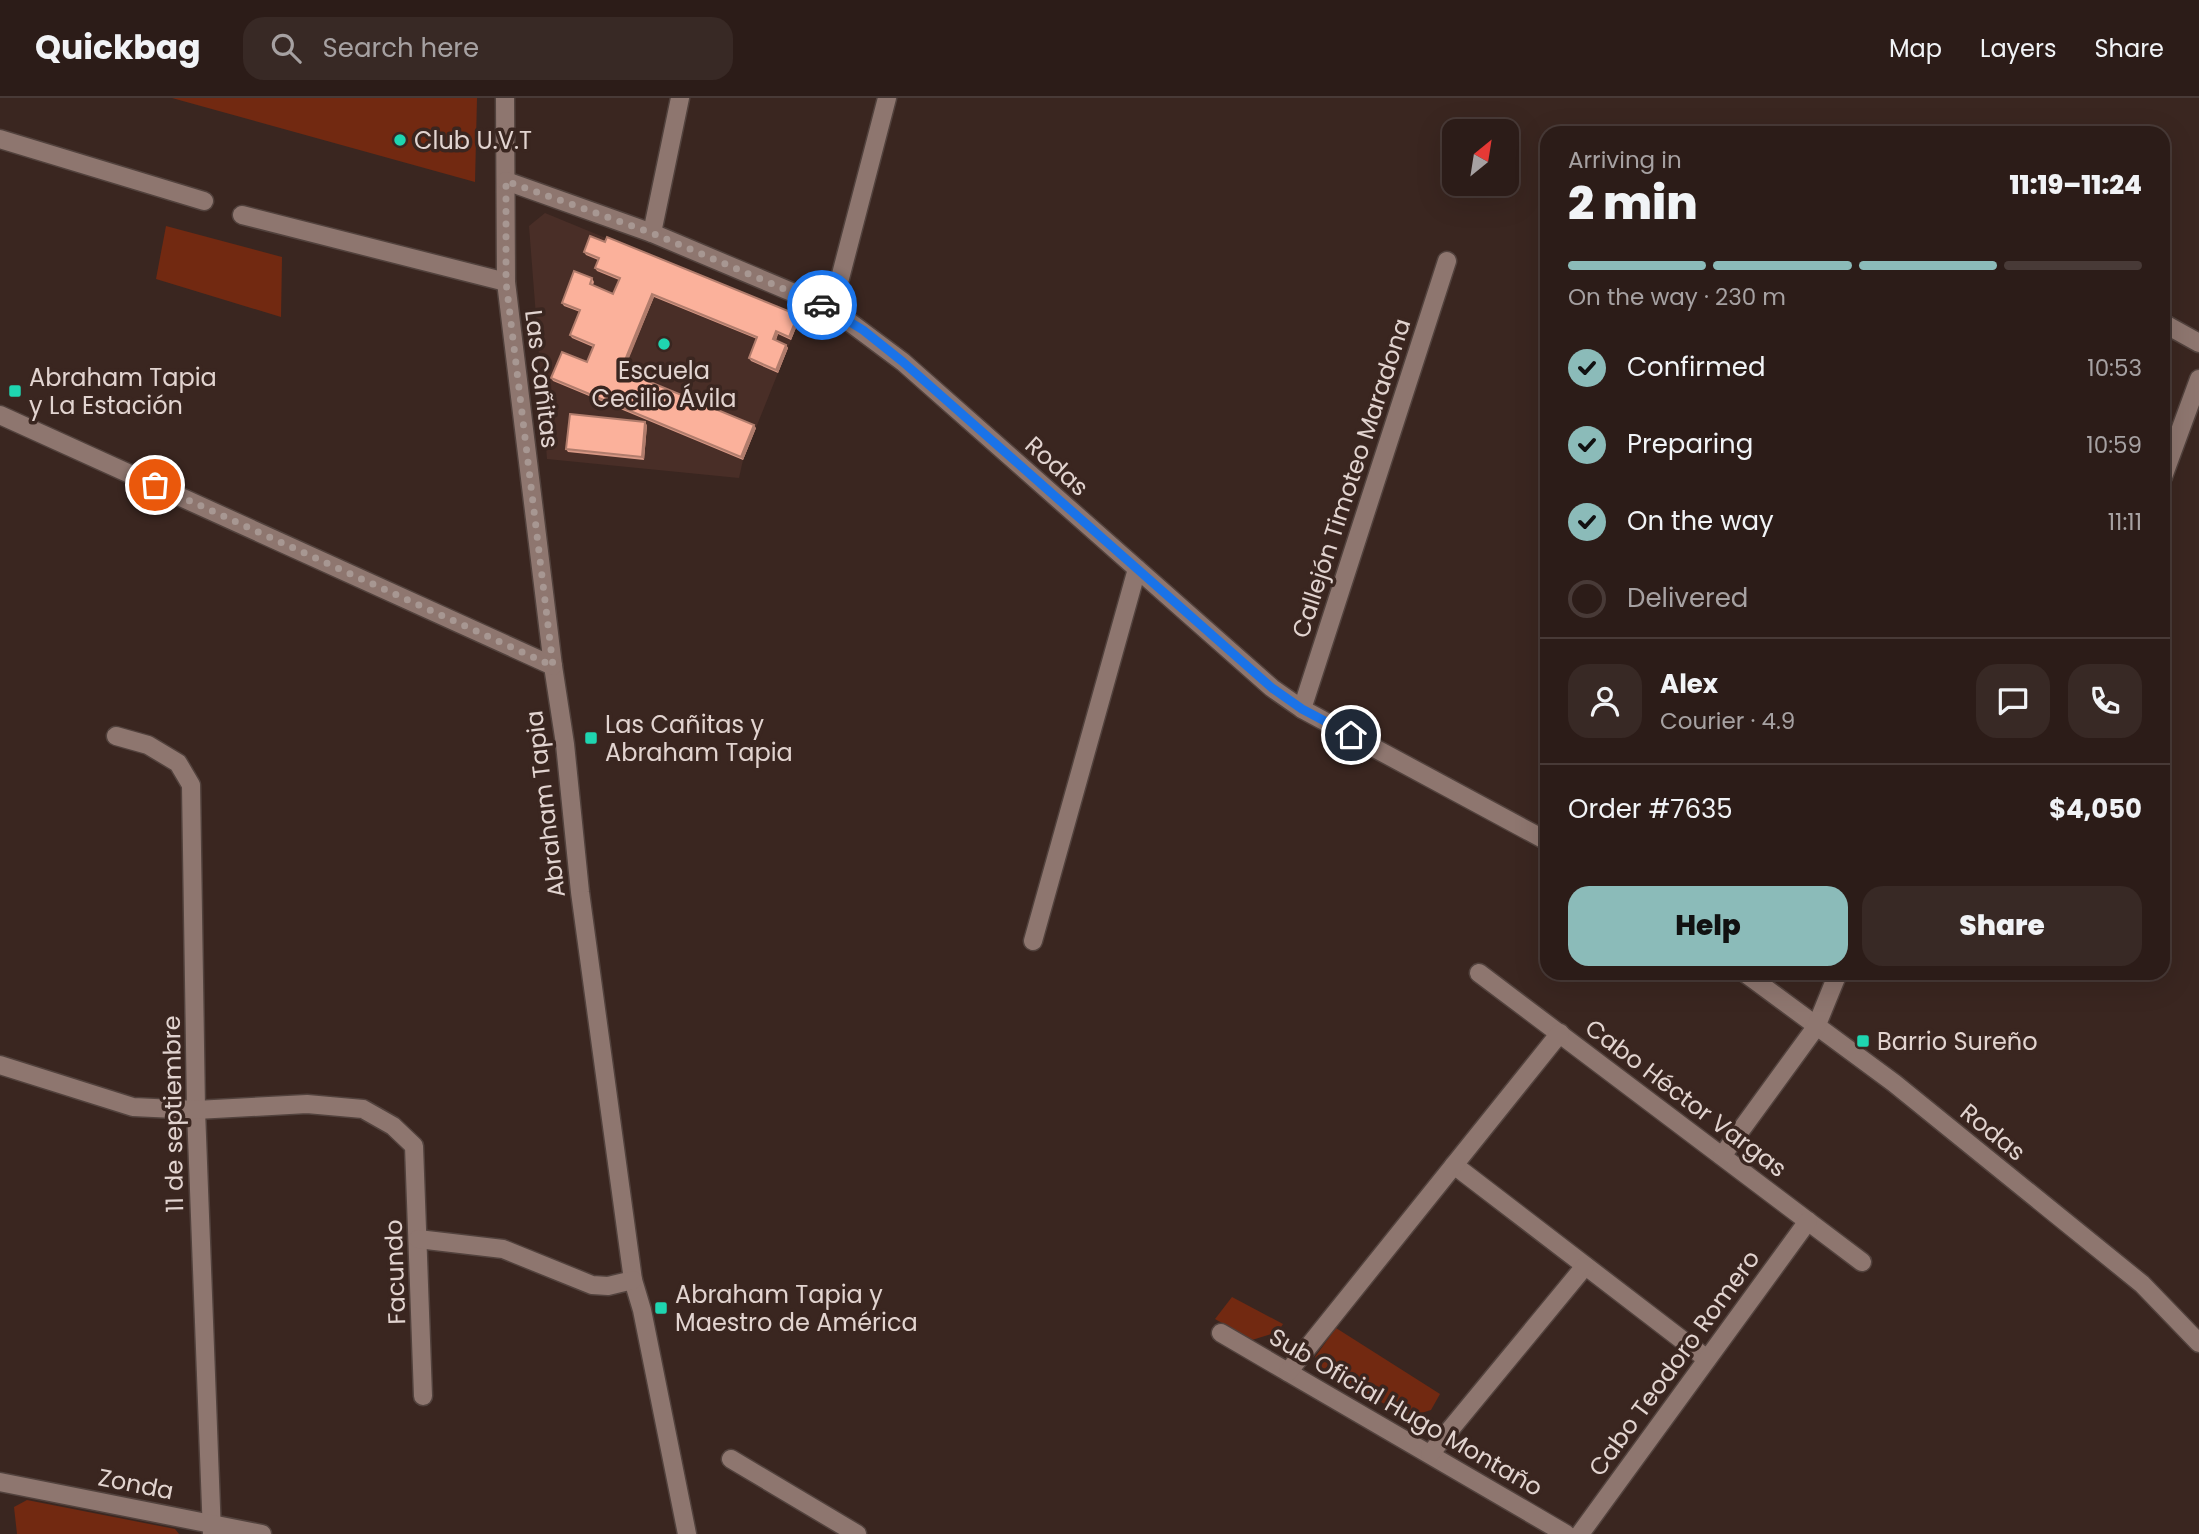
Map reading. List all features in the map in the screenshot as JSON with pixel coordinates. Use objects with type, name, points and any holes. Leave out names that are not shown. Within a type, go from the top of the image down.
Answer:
[{"type":"street","name":"Las Cañitas","points":[[505,98],[506,282],[553,666]]},
{"type":"street","points":[[652,233],[680,98]]},
{"type":"street","points":[[832,309],[887,98]]},
{"type":"street","points":[[0,139],[204,201]]},
{"type":"street","name":"Rodas","points":[[506,181],[652,233],[832,309],[903,362],[1272,688],[1302,709],[1540,837]]},
{"type":"street","points":[[242,215],[506,282]]},
{"type":"street","name":"Callejón Timoteo Maradona","points":[[1302,709],[1447,261]]},
{"type":"street","points":[[2170,327],[2199,343]]},
{"type":"street","points":[[2170,458],[2199,379]]},
{"type":"street","points":[[0,415],[553,666]]},
{"type":"street","points":[[1033,941],[1137,569]]},
{"type":"street","name":"Abraham Tapia","points":[[553,666],[565,744],[582,905],[633,1280],[642,1310],[687,1534]]},
{"type":"street","name":"11 de septiembre","points":[[116,736],[148,745],[178,763],[191,785],[196,1110],[211,1529]]},
{"type":"street","name":"Cabo Héctor Vargas","points":[[1479,972],[1862,1262]]},
{"type":"street","name":"Rodas","points":[[1754,980],[1894,1083],[2142,1284],[2199,1343]]},
{"type":"street","points":[[1722,1156],[1816,1027],[1835,980]]},
{"type":"street","points":[[1288,1372],[1560,1033]]},
{"type":"street","points":[[0,1065],[134,1107],[196,1110]]},
{"type":"street","name":"Facundo","points":[[196,1110],[307,1104],[363,1109],[393,1126],[414,1146],[423,1396]]},
{"type":"street","points":[[1454,1166],[1707,1359]]},
{"type":"street","name":"Cabo Teodoro Romero","points":[[1580,1534],[1808,1221]]},
{"type":"street","points":[[418,1239],[503,1249],[593,1284],[608,1286],[633,1280]]},
{"type":"street","points":[[1430,1454],[1585,1266]]},
{"type":"street","name":"Sub Oficial Hugo Montaño","points":[[1222,1333],[1566,1534]]},
{"type":"street","points":[[731,1459],[857,1534]]},
{"type":"street","name":"Zonda","points":[[0,1482],[211,1529],[262,1534]]},
{"type":"shaded area","name":"Club U.V.T","points":[[172,98],[477,98],[475,182]]},
{"type":"shaded area","name":"Escuela Cecilio Ávila","points":[[545,213],[800,318],[743,460],[739,478],[547,459],[529,226]]},
{"type":"shaded area","points":[[166,226],[282,257],[281,317],[156,279]]},
{"type":"shaded area","points":[[1232,1297],[1283,1324],[1278,1332],[1252,1340],[1215,1319]]},
{"type":"shaded area","points":[[1336,1328],[1440,1394],[1431,1410],[1409,1417],[1319,1369],[1315,1357]]},
{"type":"shaded area","points":[[27,1500],[175,1529],[179,1534],[17,1534],[14,1507]]},
{"type":"building","points":[[590,236],[605,242],[607,237],[798,315],[789,337],[776,331],[773,339],[786,345],[776,370],[749,358],[757,337],[652,294],[621,370],[754,425],[741,457],[551,378],[562,352],[587,362],[594,345],[570,335],[580,310],[562,303],[574,271],[592,278],[590,284],[613,294],[620,278],[595,268],[599,258],[584,252]]},
{"type":"building","points":[[570,414],[645,422],[642,457],[566,449]]},
{"type":"way so far","points":[[155,485],[553,666],[506,282],[506,181],[652,233],[822,305]]},
{"type":"place","name":"Club U.V.T","points":[[400,140]]},
{"type":"place","name":"Escuela Cecilio Ávila","points":[[664,344]]},
{"type":"place","name":"Abraham Tapia y La Estación","points":[[15,391]]},
{"type":"place","name":"Las Cañitas y Abraham Tapia","points":[[591,738]]},
{"type":"place","name":"Barrio Sureño","points":[[1863,1041]]},
{"type":"place","name":"Abraham Tapia y Maestro de América","points":[[661,1308]]},
{"type":"route","points":[[822,305],[863,330],[903,362],[1272,688],[1302,709],[1351,735]]}]
